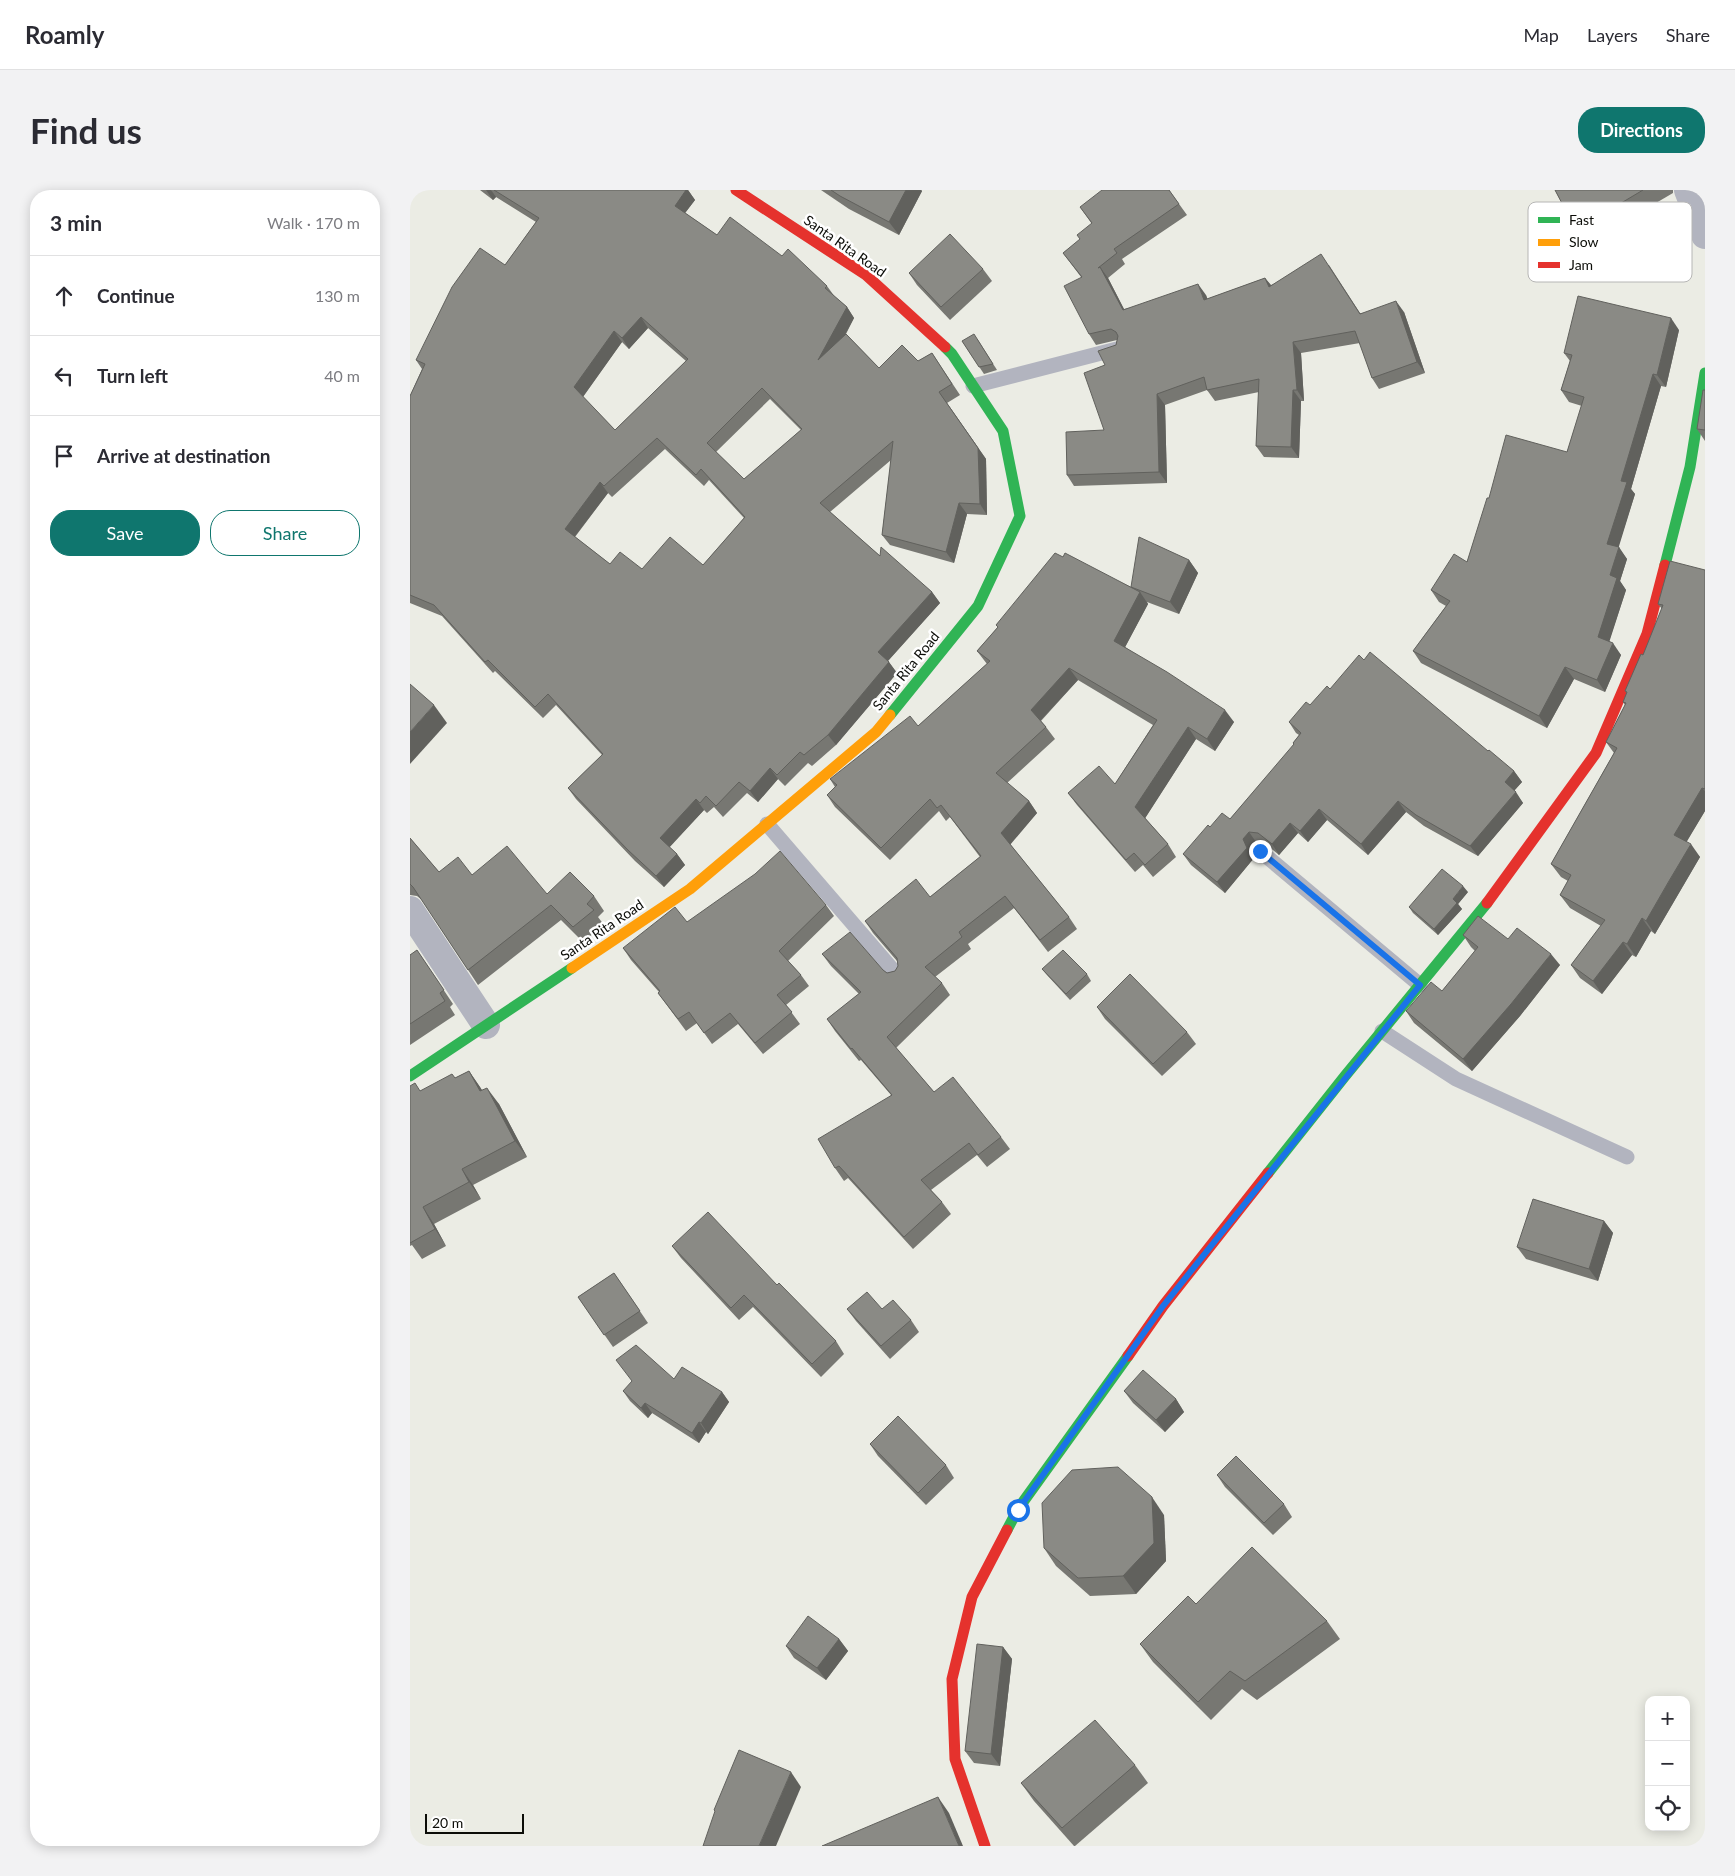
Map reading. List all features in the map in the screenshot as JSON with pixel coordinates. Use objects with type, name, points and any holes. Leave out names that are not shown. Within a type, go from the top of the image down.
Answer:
[{"type":"street","name":"Santa Rita Road","points":[[410,1076],[690,889],[876,732],[978,606],[1020,516],[1003,430],[952,354],[866,275],[736,190]]},
{"type":"street","points":[[1688,190],[1705,235]]},
{"type":"street","points":[[985,1846],[955,1758],[952,1679],[972,1597],[1018,1510],[1163,1306],[1496,892],[1596,753],[1647,634],[1690,467],[1705,373]]},
{"type":"street","points":[[410,910],[486,1025]]},
{"type":"lane","points":[[973,386],[1118,349]]},
{"type":"lane","points":[[767,824],[898,976]]},
{"type":"lane","points":[[1260,851],[1420,985]]},
{"type":"lane","points":[[1382,1032],[1456,1079],[1628,1157]]},
{"type":"building","points":[[494,190],[686,190],[675,206],[717,235],[730,217],[782,256],[788,249],[827,286],[825,288],[847,307],[818,360],[846,334],[879,368],[902,345],[918,361],[932,353],[952,384],[939,392],[978,448],[980,504],[959,503],[946,552],[882,535],[893,441],[820,503],[880,556],[881,547],[932,592],[878,652],[889,662],[828,735],[804,755],[800,752],[777,775],[770,768],[750,791],[739,782],[716,806],[706,796],[700,803],[696,799],[660,838],[677,854],[656,876],[568,788],[603,754],[548,694],[535,707],[488,660],[485,662],[434,605],[410,595],[410,396],[425,364],[416,360],[452,287],[480,248],[505,265],[539,218]],"holes":[[[641,317],[688,359],[615,430],[574,387],[614,331],[622,338]],[[762,388],[802,429],[744,479],[707,443]],[[657,438],[696,475],[701,469],[745,517],[703,565],[670,537],[642,569],[620,552],[610,564],[565,529],[600,482],[604,486]]]},
{"type":"building","points":[[831,190],[906,190],[889,222]]},
{"type":"building","points":[[1102,190],[1169,190],[1179,204],[1114,249],[1117,253],[1098,268],[1100,267],[1123,310],[1198,284],[1204,300],[1265,278],[1269,287],[1321,254],[1360,314],[1396,301],[1417,362],[1372,378],[1355,331],[1293,342],[1297,390],[1293,390],[1291,447],[1256,446],[1259,379],[1207,390],[1204,377],[1157,394],[1159,472],[1067,475],[1066,432],[1104,430],[1084,373],[1105,365],[1098,351],[1116,345],[1118,336],[1111,329],[1089,334],[1064,286],[1082,277],[1063,253],[1080,239],[1077,235],[1092,223],[1080,207]]},
{"type":"building","points":[[1555,190],[1643,190],[1623,202],[1561,202]]},
{"type":"building","points":[[950,234],[983,269],[941,307],[909,273]]},
{"type":"building","points":[[1578,296],[1671,318],[1657,375],[1653,374],[1621,481],[1627,482],[1607,544],[1619,547],[1610,575],[1617,578],[1598,637],[1613,643],[1597,680],[1565,667],[1539,716],[1413,651],[1450,601],[1431,590],[1454,554],[1467,562],[1487,498],[1489,498],[1506,435],[1567,452],[1584,397],[1561,390],[1572,355],[1564,353]]},
{"type":"building","points":[[974,334],[993,364],[979,367],[962,341]]},
{"type":"building","points":[[1703,390],[1705,390],[1705,430],[1697,429]]},
{"type":"building","points":[[1139,537],[1189,560],[1170,602],[1131,587]]},
{"type":"building","points":[[1055,553],[1063,557],[1065,553],[1140,592],[1114,641],[1167,672],[1225,710],[1207,739],[1188,727],[1135,807],[1168,844],[1145,865],[1134,853],[1126,860],[1068,793],[1099,766],[1115,784],[1157,720],[1069,668],[1031,710],[1046,727],[996,773],[1029,801],[1001,833],[1069,917],[1040,940],[1005,896],[959,932],[962,937],[925,967],[942,983],[887,1037],[934,1092],[953,1077],[1001,1137],[978,1155],[969,1143],[921,1180],[942,1202],[904,1237],[839,1166],[835,1168],[818,1139],[892,1095],[827,1019],[861,992],[822,954],[850,932],[883,970],[887,973],[895,971],[898,966],[897,958],[865,921],[916,879],[930,897],[981,856],[941,805],[937,808],[930,799],[881,848],[827,795],[837,785],[830,779],[910,716],[918,726],[990,661],[977,651]]},
{"type":"building","points":[[1670,561],[1705,570],[1705,789],[1702,788],[1674,835],[1691,844],[1646,921],[1642,918],[1627,944],[1623,942],[1593,981],[1571,965],[1605,920],[1560,895],[1571,875],[1551,864],[1617,748],[1606,742],[1626,703],[1623,702],[1627,692],[1625,691],[1641,654],[1643,655],[1663,605],[1658,604]]},
{"type":"building","points":[[1370,652],[1514,771],[1505,782],[1516,792],[1470,846],[1416,815],[1398,801],[1361,844],[1319,809],[1300,831],[1290,823],[1272,844],[1258,833],[1249,832],[1243,839],[1247,848],[1217,882],[1183,854],[1208,825],[1210,827],[1222,813],[1230,819],[1294,744],[1301,733],[1289,722],[1306,702],[1310,705],[1327,686],[1330,689],[1359,655],[1364,660]]},
{"type":"building","points":[[410,684],[434,705],[410,732]]},
{"type":"building","points":[[410,838],[439,872],[458,857],[472,875],[507,846],[547,894],[570,872],[594,896],[587,904],[594,910],[573,927],[551,905],[468,970],[410,884]]},
{"type":"building","points":[[780,851],[826,905],[779,951],[801,975],[777,995],[792,1012],[755,1043],[730,1013],[704,1033],[689,1012],[678,1019],[658,993],[660,991],[623,948],[675,907],[687,922],[755,874]]},
{"type":"building","points":[[1442,869],[1463,886],[1453,899],[1457,903],[1434,929],[1409,907]]},
{"type":"building","points":[[1478,916],[1508,939],[1517,928],[1551,954],[1463,1059],[1406,1011],[1431,982],[1442,991],[1478,947],[1463,935]]},
{"type":"building","points":[[417,950],[444,990],[440,993],[445,1001],[410,1024],[410,955]]},
{"type":"building","points":[[1063,950],[1087,974],[1066,994],[1042,969]]},
{"type":"building","points":[[1130,974],[1187,1032],[1153,1064],[1097,1007]]},
{"type":"building","points":[[469,1071],[480,1091],[487,1088],[515,1141],[462,1169],[469,1182],[423,1207],[435,1229],[410,1243],[410,1086],[415,1083],[420,1091],[452,1074],[455,1078]]},
{"type":"building","points":[[1533,1199],[1604,1221],[1589,1269],[1517,1247]]},
{"type":"building","points":[[708,1212],[777,1285],[779,1283],[836,1341],[812,1364],[744,1295],[731,1308],[672,1246]]},
{"type":"building","points":[[614,1273],[640,1311],[604,1335],[578,1297]]},
{"type":"building","points":[[867,1292],[882,1309],[893,1300],[911,1320],[881,1346],[847,1309]]},
{"type":"building","points":[[636,1345],[674,1379],[682,1367],[722,1392],[692,1433],[645,1403],[641,1408],[623,1391],[632,1381],[616,1360]]},
{"type":"building","points":[[1143,1370],[1176,1399],[1156,1420],[1124,1391]]},
{"type":"building","points":[[898,1416],[946,1465],[918,1493],[870,1444]]},
{"type":"building","points":[[1236,1456],[1284,1504],[1264,1523],[1217,1475]]},
{"type":"building","points":[[1118,1467],[1152,1497],[1154,1543],[1123,1576],[1078,1578],[1044,1548],[1042,1503],[1072,1470]]},
{"type":"building","points":[[1252,1547],[1327,1621],[1245,1681],[1230,1671],[1198,1702],[1140,1644],[1188,1596],[1196,1604]]},
{"type":"building","points":[[808,1616],[839,1639],[817,1668],[786,1646]]},
{"type":"building","points":[[977,1644],[1003,1647],[991,1754],[965,1751]]},
{"type":"building","points":[[1095,1720],[1135,1765],[1062,1828],[1021,1783]]},
{"type":"building","points":[[739,1750],[791,1772],[759,1846],[703,1846],[714,1810]]},
{"type":"building","points":[[938,1797],[959,1846],[822,1846]]},
{"type":"traffic: fast","points":[[890,715],[978,606],[1020,516],[1003,431],[952,354],[945,347]]},
{"type":"traffic: fast","points":[[1665,565],[1690,467],[1705,373]]},
{"type":"traffic: fast","points":[[1268,1173],[1487,903]]},
{"type":"traffic: fast","points":[[410,1076],[572,968]]},
{"type":"traffic: fast","points":[[1007,1530],[1018,1509],[1128,1356]]},
{"type":"traffic: slow","points":[[572,968],[690,889],[876,732],[890,715]]},
{"type":"traffic: jam","points":[[736,190],[866,275],[945,347]]},
{"type":"traffic: jam","points":[[1487,903],[1596,753],[1647,634],[1665,565]]},
{"type":"traffic: jam","points":[[1128,1356],[1163,1306],[1268,1173]]},
{"type":"traffic: jam","points":[[985,1846],[955,1759],[952,1679],[972,1597],[1007,1530]]},
{"type":"route","points":[[1018,1510],[1163,1306],[1345,1076],[1420,985],[1260,851]]}]
